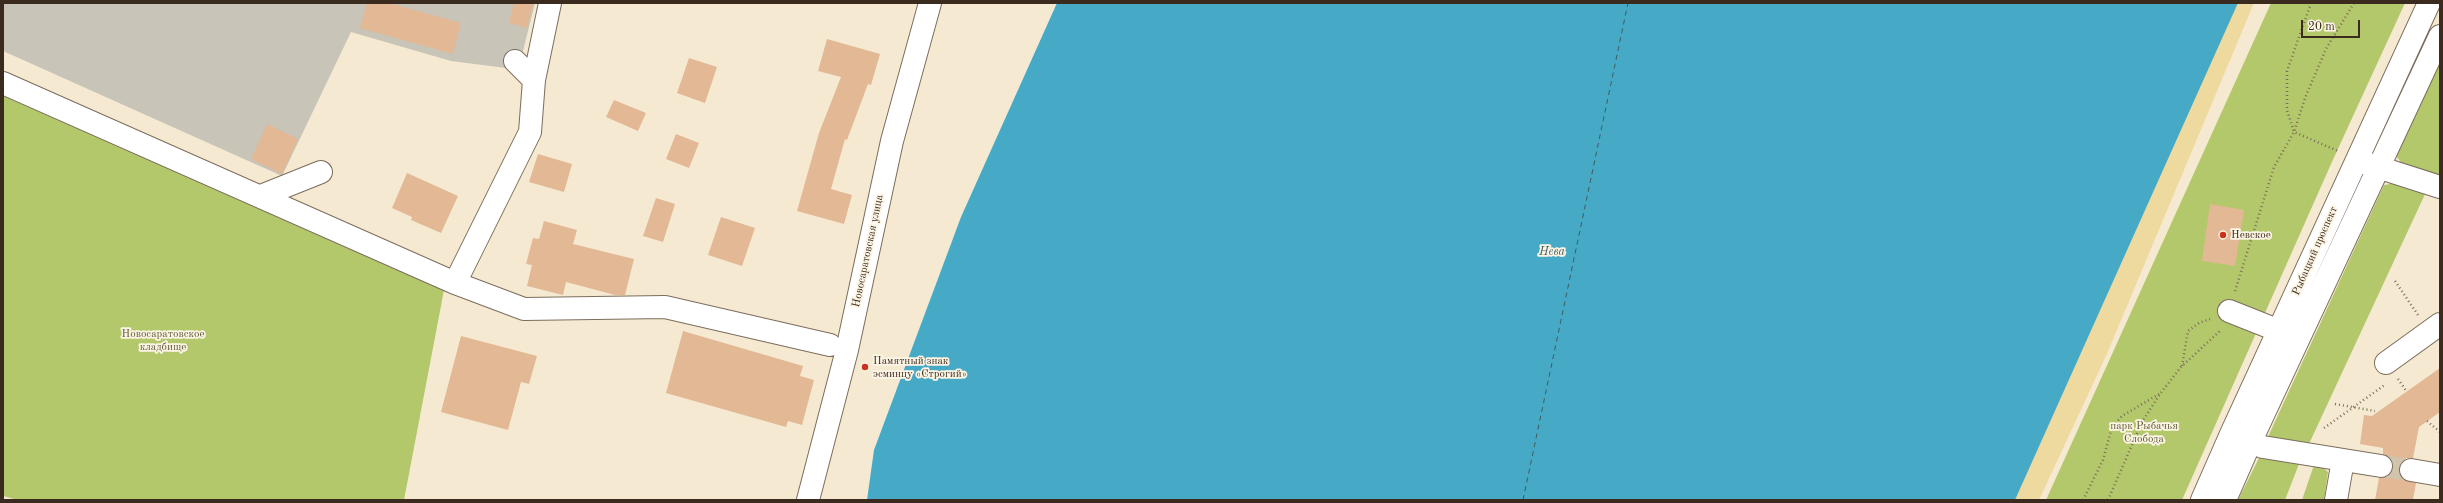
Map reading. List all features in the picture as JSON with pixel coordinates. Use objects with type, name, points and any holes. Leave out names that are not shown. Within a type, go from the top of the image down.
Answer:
[{"type":"street","points":[[455,284],[530,132],[534,80],[550,3]]},
{"type":"street","name":"Новосаратовская улица","points":[[808,500],[848,350],[892,141],[930,3]]},
{"type":"street","name":"Рыбацкий проспект","points":[[2225,500],[2240,438],[2279,330],[2349,156],[2429,3]]},
{"type":"street","name":"Рыбацкий проспект","points":[[2202,500],[2298,339],[2440,36]]},
{"type":"street","points":[[514,61],[534,80]]},
{"type":"street","points":[[3,83],[261,196],[455,284],[524,309],[665,307],[830,345]]},
{"type":"street","points":[[2349,156],[2379,168],[2440,187]]},
{"type":"street","points":[[261,196],[321,172]]},
{"type":"street","points":[[2221,320],[2279,330],[2298,339]]},
{"type":"street","points":[[2388,372],[2435,328]]},
{"type":"street","points":[[2240,438],[2263,447],[2381,466]]},
{"type":"street","points":[[2336,500],[2343,460]]},
{"type":"street","points":[[2411,470],[2440,475]]},
{"type":"path","points":[[2311,3],[2287,72],[2287,110],[2294,132],[2349,156]]},
{"type":"path","points":[[2243,266],[2274,167],[2294,132],[2304,98],[2326,49],[2354,3]]},
{"type":"path","points":[[2395,282],[2435,328]]},
{"type":"path","points":[[2181,367],[2188,331],[2199,323],[2221,320]]},
{"type":"path","points":[[2108,500],[2142,422],[2160,394],[2221,320]]},
{"type":"path","points":[[2324,428],[2354,407],[2388,372]]},
{"type":"path","points":[[2084,500],[2103,460],[2112,427],[2122,416],[2160,394]]},
{"type":"path","points":[[2335,404],[2375,411]]},
{"type":"path","points":[[2427,421],[2440,432]]},
{"type":"shaded area","points":[[3,3],[535,3],[522,55],[506,68],[451,61],[351,32],[282,176],[3,51]]},
{"type":"green space","name":"парк Рыбачья Слобода","points":[[2271,3],[2405,3],[2331,164],[2182,500],[2046,500]]},
{"type":"green space","points":[[2440,63],[2440,174],[2438,177],[2404,166],[2396,156]]},
{"type":"green space","name":"Новосаратовское кладбище","points":[[3,94],[444,290],[404,500],[18,500],[3,496]]},
{"type":"green space","points":[[2397,183],[2426,192],[2308,446],[2267,439],[2384,185]]},
{"type":"green space","points":[[2259,458],[2299,464],[2285,500],[2238,500]]},
{"type":"green space","points":[[2314,465],[2322,467],[2328,472],[2324,500],[2302,500]]},
{"type":"sand","points":[[2238,3],[2254,3],[2106,356],[2039,500],[2015,500]]},
{"type":"water","name":"Нева","points":[[1057,3],[2238,3],[2015,500],[867,500],[874,450],[961,217]]},
{"type":"building","points":[[367,3],[389,3],[461,23],[453,54],[360,28]]},
{"type":"building","points":[[514,3],[533,3],[527,28],[509,23]]},
{"type":"building","points":[[827,39],[880,54],[871,85],[868,84],[847,140],[845,139],[831,189],[852,195],[844,224],[797,211],[819,133],[841,77],[818,71]]},
{"type":"building","points":[[689,58],[717,67],[705,103],[677,93]]},
{"type":"building","points":[[614,100],[646,113],[638,131],[606,117]]},
{"type":"building","points":[[267,124],[298,139],[282,174],[251,159]]},
{"type":"building","points":[[676,134],[699,143],[689,168],[666,159]]},
{"type":"building","points":[[538,154],[572,164],[564,192],[529,182]]},
{"type":"building","points":[[407,173],[458,196],[441,233],[411,220],[412,217],[392,208]]},
{"type":"building","points":[[656,198],[675,204],[663,242],[643,236]]},
{"type":"building","name":"Невское","points":[[2210,204],[2244,210],[2235,266],[2202,261]]},
{"type":"building","points":[[721,217],[755,228],[742,266],[708,255]]},
{"type":"building","points":[[544,221],[577,230],[573,244],[634,259],[625,295],[615,295],[566,282],[563,295],[527,286],[532,265],[526,264],[533,238],[539,239]]},
{"type":"building","points":[[683,331],[803,366],[800,376],[814,380],[802,425],[788,421],[786,427],[666,393]]},
{"type":"building","points":[[461,336],[537,356],[529,384],[521,382],[508,430],[441,412]]},
{"type":"building","points":[[2440,368],[2440,412],[2419,427],[2413,458],[2406,458],[2399,468],[2403,479],[2416,483],[2413,500],[2375,500],[2379,478],[2390,474],[2393,462],[2389,457],[2383,454],[2383,448],[2360,444],[2364,415],[2372,416]]},
{"type":"ferry route","points":[[1523,500],[1628,3]]},
{"type":"tunnel","points":[[2381,466],[2411,470]]},
{"type":"place","name":"Невское","points":[[2223,235]]},
{"type":"place","name":"Памятный знак эсминцу «Строгий»","points":[[865,367]]}]
